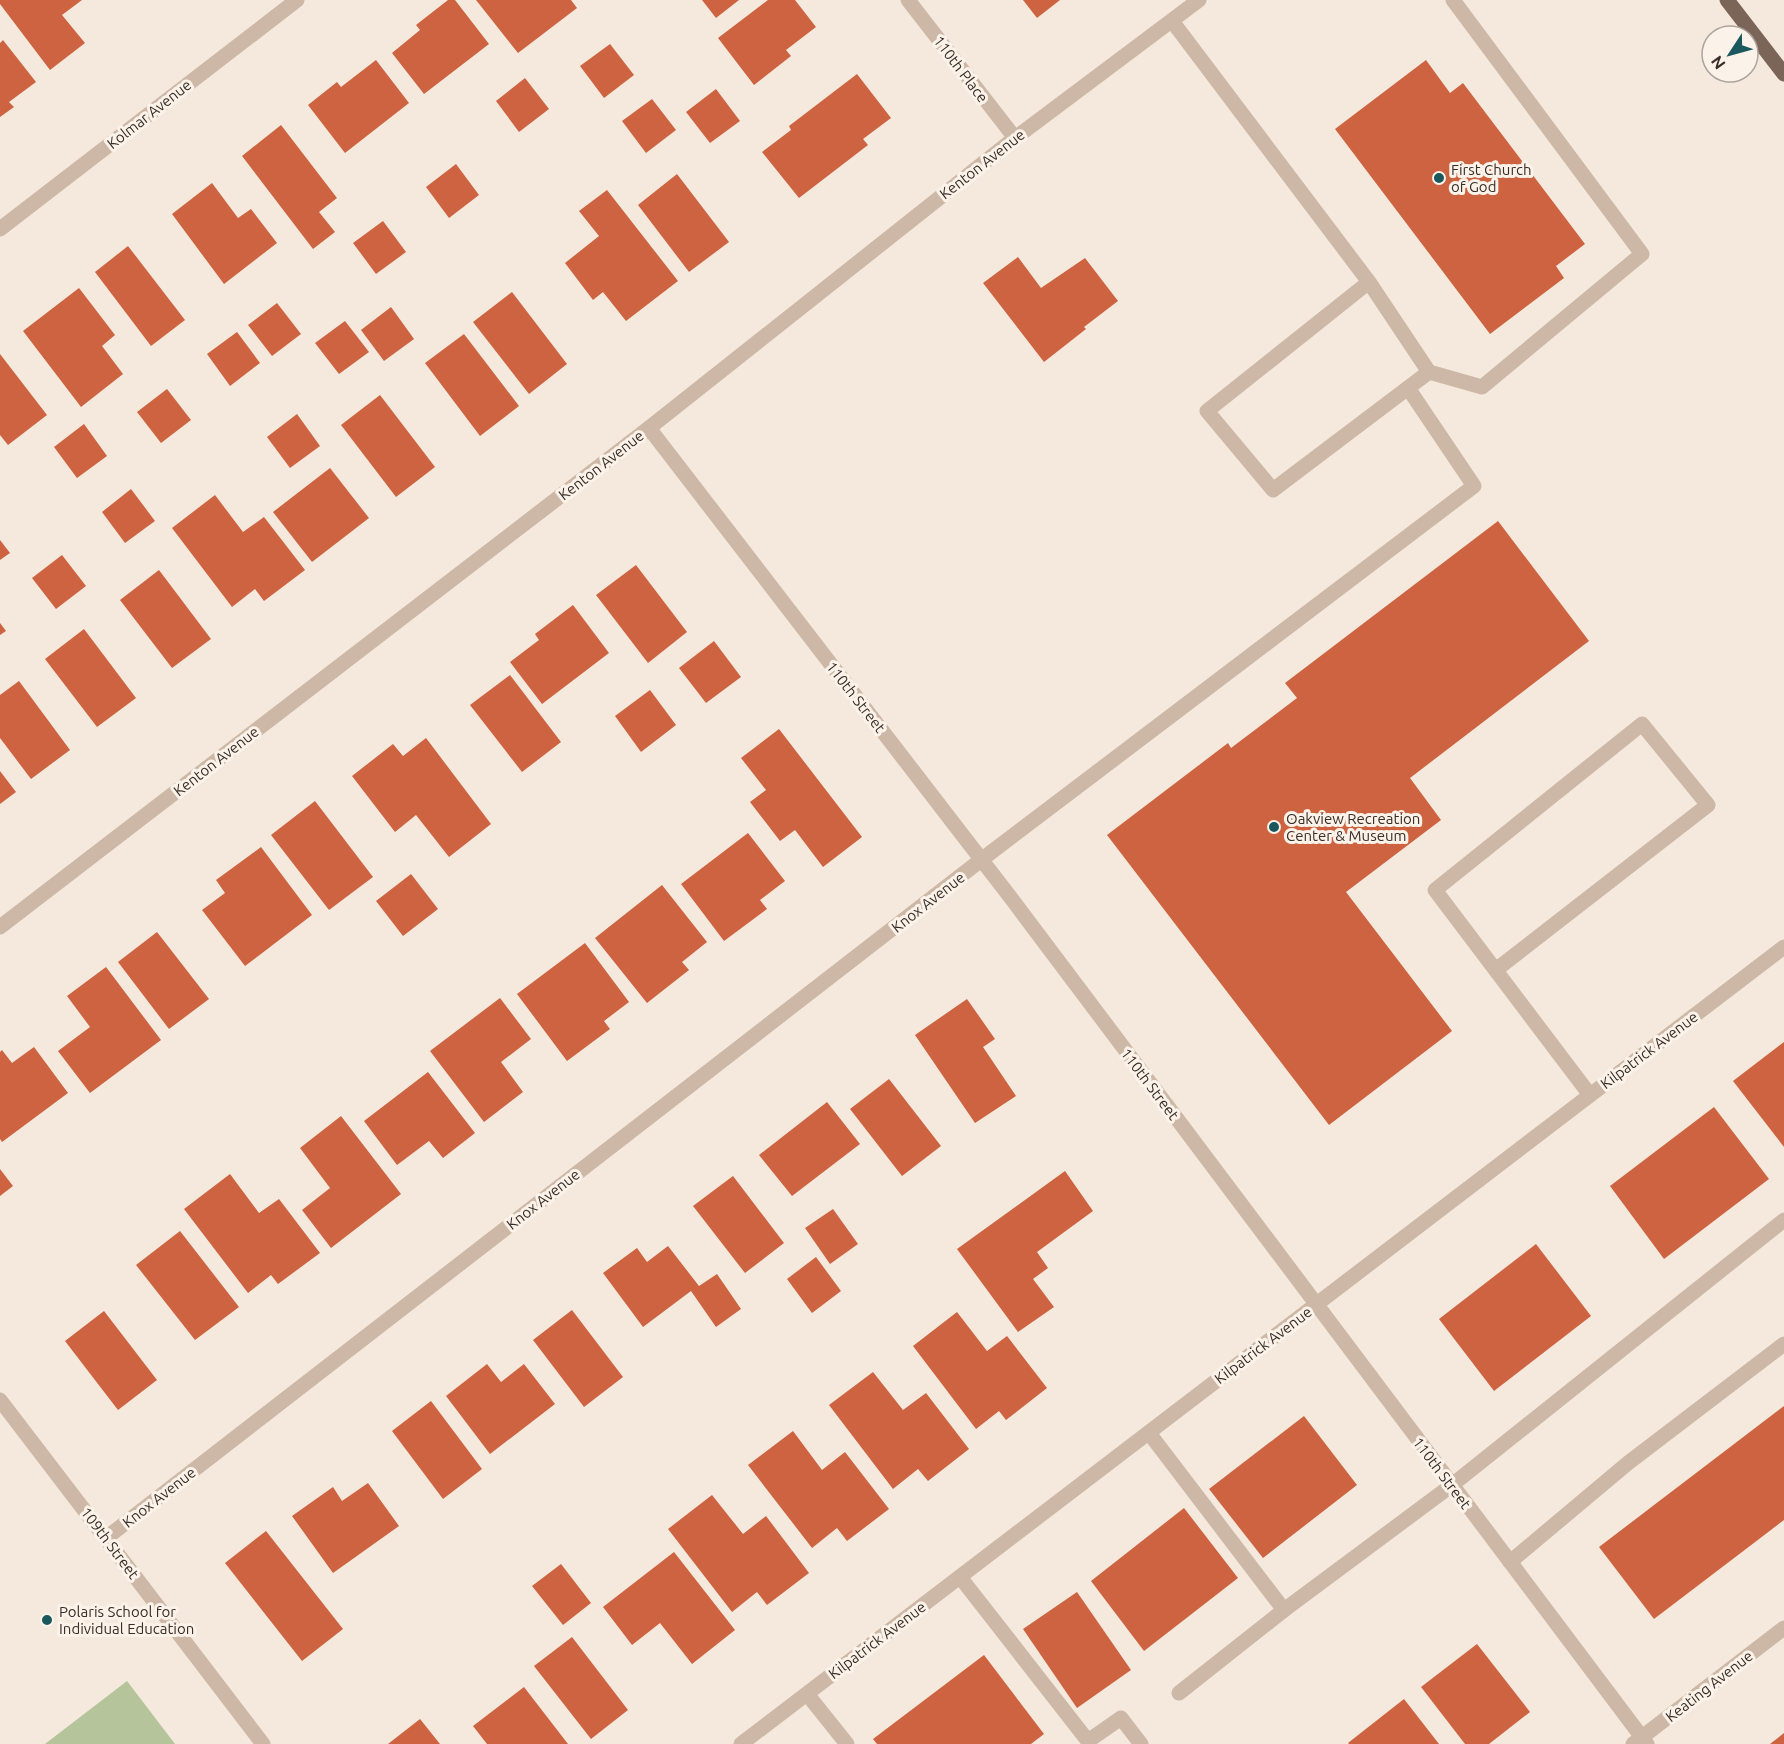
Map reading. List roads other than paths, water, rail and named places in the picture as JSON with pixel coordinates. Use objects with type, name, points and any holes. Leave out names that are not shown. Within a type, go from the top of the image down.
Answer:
[{"type":"main road","points":[[1727,0],[1784,74]]},
{"type":"street","name":"Kolmar Avenue","points":[[0,229],[297,0]]},
{"type":"street","name":"110th Place","points":[[908,0],[1015,138]]},
{"type":"street","name":"Kenton Avenue","points":[[0,927],[649,428],[1015,138],[1199,0]]},
{"type":"street","points":[[1173,21],[1369,282],[1429,372],[1482,387],[1642,254],[1454,0]]},
{"type":"street","points":[[1369,282],[1208,411],[1272,490],[1429,372]]},
{"type":"street","name":"Knox Avenue","points":[[106,1538],[981,860],[1474,486],[1408,388]]},
{"type":"street","name":"110th Street","points":[[649,428],[981,860],[1510,1562],[1641,1742]]},
{"type":"street","points":[[1497,969],[1708,805],[1642,724],[1435,890],[1497,969],[1590,1095]]},
{"type":"street","name":"Kilpatrick Avenue","points":[[741,1744],[1784,947]]},
{"type":"street","points":[[1179,1693],[1284,1610],[1452,1485],[1784,1220]]},
{"type":"street","points":[[1510,1562],[1628,1463],[1784,1344]]},
{"type":"street","name":"109th Street","points":[[0,1400],[263,1744]]},
{"type":"street","points":[[1149,1432],[1284,1610]]},
{"type":"street","points":[[960,1576],[1088,1741],[1121,1718],[1141,1744]]},
{"type":"street","name":"Keating Avenue","points":[[1641,1742],[1784,1628]]},
{"type":"street","points":[[807,1694],[847,1744]]},
{"type":"place","name":"First Church of God","points":[[1439,178]]},
{"type":"place","name":"Oakview Recreation Center & Museum","points":[[1274,827]]},
{"type":"place","name":"Polaris School for Individual Education","points":[[47,1620]]}]
